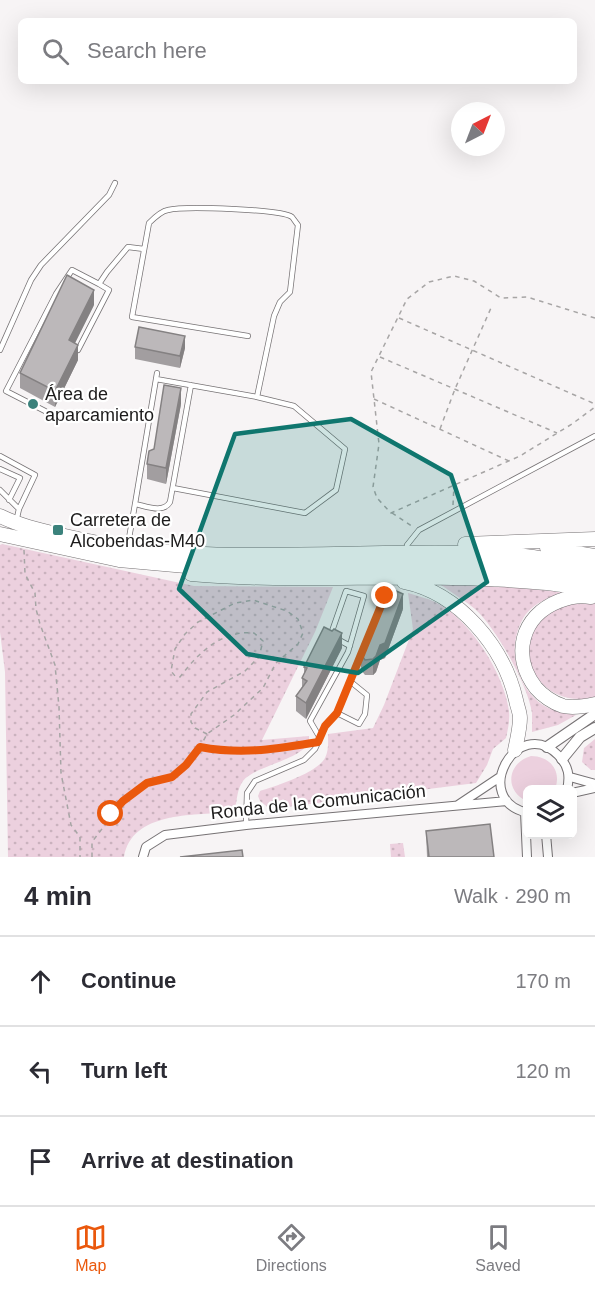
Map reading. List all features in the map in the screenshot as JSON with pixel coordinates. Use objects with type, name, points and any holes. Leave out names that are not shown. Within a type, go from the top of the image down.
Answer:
[{"type":"highway","points":[[0,516],[17,516],[68,537],[128,549],[170,553],[297,555],[474,553],[532,556],[595,570]]},
{"type":"highway","points":[[0,534],[159,571],[238,578],[432,576],[531,581],[595,592]]},
{"type":"highway","points":[[297,555],[407,545],[509,544],[595,539]]},
{"type":"highway","points":[[509,544],[595,556]]},
{"type":"highway","points":[[119,560],[186,566],[470,565],[532,569],[595,580]]},
{"type":"highway","points":[[381,578],[417,584],[442,597],[470,619],[495,649],[512,684],[520,718],[515,750]]},
{"type":"highway","points":[[595,598],[583,596],[567,598],[548,605],[533,619],[524,636],[522,657],[527,676],[541,694],[562,706],[595,704]]},
{"type":"street","points":[[547,747],[595,714]]},
{"type":"street","points":[[562,759],[580,737],[595,728]]},
{"type":"street","points":[[523,811],[517,810],[507,801],[501,789],[502,766],[515,750],[534,745],[547,747],[567,766],[570,777],[568,785]]},
{"type":"street","points":[[457,806],[500,777]]},
{"type":"street","points":[[570,777],[595,786]]},
{"type":"street","points":[[577,792],[595,786]]},
{"type":"street","name":"Ronda de la Comunicación","points":[[143,857],[146,847],[165,835],[246,825],[507,801]]},
{"type":"street","points":[[527,839],[527,857]]},
{"type":"street","points":[[546,839],[548,857]]},
{"type":"lane","points":[[0,350],[36,272],[60,244],[109,195],[115,183]]},
{"type":"lane","points":[[248,336],[132,317],[149,223],[167,210],[221,209],[281,214],[292,217],[298,225],[290,292],[280,302],[274,316],[257,397]]},
{"type":"lane","points":[[99,284],[128,247],[144,249]]},
{"type":"lane","points":[[45,411],[6,391],[56,294],[72,270],[109,290],[78,350]]},
{"type":"lane","points":[[128,549],[157,373]]},
{"type":"lane","points":[[156,379],[294,406],[345,449],[336,490],[305,513],[173,488]]},
{"type":"lane","points":[[135,504],[162,509],[167,507],[173,488],[191,385]]},
{"type":"lane","points":[[407,545],[419,530],[595,436]]},
{"type":"lane","points":[[0,456],[35,475],[17,516]]},
{"type":"lane","points":[[0,469],[20,478],[9,500]]},
{"type":"lane","points":[[0,490],[9,500],[17,516]]},
{"type":"lane","points":[[319,740],[310,721],[350,646],[364,596],[346,591],[331,637],[350,646]]},
{"type":"lane","points":[[246,825],[247,794],[255,781],[304,760],[319,740],[325,726],[337,713],[364,646]]},
{"type":"lane","points":[[337,713],[359,724],[365,714],[366,695],[351,682]]},
{"type":"path","points":[[419,530],[391,513],[377,498],[373,487],[379,444],[371,372],[407,299],[429,282],[454,276],[474,280],[501,298],[527,297],[595,318]]},
{"type":"path","points":[[440,429],[491,308]]},
{"type":"path","points":[[398,318],[595,406]]},
{"type":"path","points":[[379,357],[557,433]]},
{"type":"path","points":[[373,399],[509,461]]},
{"type":"path","points":[[391,513],[509,461],[557,433],[595,406]]},
{"type":"path","points":[[453,512],[454,484]]},
{"type":"path","points":[[24,547],[25,574],[35,593],[40,624],[55,665],[61,773],[71,825],[80,837],[80,857]]},
{"type":"path","points":[[92,857],[92,842],[123,801],[147,783],[172,777],[186,765],[207,734],[234,715],[263,688],[276,663],[298,644],[303,633],[298,619],[287,611],[253,600],[234,603],[198,622],[185,634],[175,649],[171,671],[175,676],[180,676],[198,656],[214,643],[228,636],[242,632],[254,633],[263,641],[259,657],[245,671],[207,692],[191,714],[191,722],[195,728],[207,734]]},
{"type":"path","points":[[200,747],[226,752],[258,751],[319,740]]},
{"type":"highlighted area","points":[[351,419],[451,475],[487,582],[358,673],[247,654],[179,589],[235,434]]},
{"type":"shaded area","points":[[0,545],[194,586],[333,587],[315,632],[262,740],[309,736],[308,744],[293,756],[259,770],[243,781],[238,791],[235,809],[228,812],[182,816],[151,824],[139,831],[129,842],[124,857],[8,857],[5,672],[0,632]]},
{"type":"shaded area","points":[[441,585],[491,585],[561,592],[538,604],[526,614],[516,637],[516,661],[524,685],[531,695],[553,710],[576,715],[558,725],[532,732],[532,713],[529,701],[518,673],[501,643],[475,609]]},
{"type":"shaded area","points":[[408,593],[432,601],[448,610],[460,620],[483,648],[506,696],[509,724],[506,738],[493,749],[476,783],[270,809],[260,801],[258,796],[260,791],[296,778],[321,764],[327,752],[328,734],[373,728],[413,629]]},
{"type":"shaded area","points":[[580,601],[595,603],[595,697],[575,699],[558,695],[545,686],[535,674],[530,659],[530,643],[536,627],[549,612]]},
{"type":"shaded area","points":[[595,739],[595,770],[591,770],[582,762],[584,748]]},
{"type":"shaded area","points":[[531,756],[549,762],[557,776],[556,785],[523,785],[523,798],[520,796],[515,791],[511,777],[517,765]]},
{"type":"shaded area","points":[[403,843],[405,857],[391,857],[390,844]]},
{"type":"building","points":[[67,275],[94,290],[69,340],[78,345],[55,391],[20,373]]},
{"type":"building","points":[[139,327],[185,336],[180,356],[135,347]]},
{"type":"building","points":[[164,385],[181,388],[166,468],[147,464],[149,451],[154,449]]},
{"type":"building","points":[[387,587],[403,594],[385,643],[380,645],[373,659],[365,660],[361,654]]},
{"type":"building","points":[[324,627],[342,633],[306,703],[296,696],[307,681],[302,678],[307,668],[304,667]]},
{"type":"building","points":[[490,824],[494,857],[429,857],[426,831]]},
{"type":"building","points":[[242,850],[243,857],[180,857]]},
{"type":"place","name":"Área de aparcamiento","points":[[33,404]]},
{"type":"place","name":"Carretera de Alcobendas-M40","points":[[58,530]]},
{"type":"route","points":[[111,814],[123,801],[147,783],[172,777],[186,765],[200,747],[226,752],[258,751],[318,742],[325,726],[337,713],[382,598],[385,596]]}]
